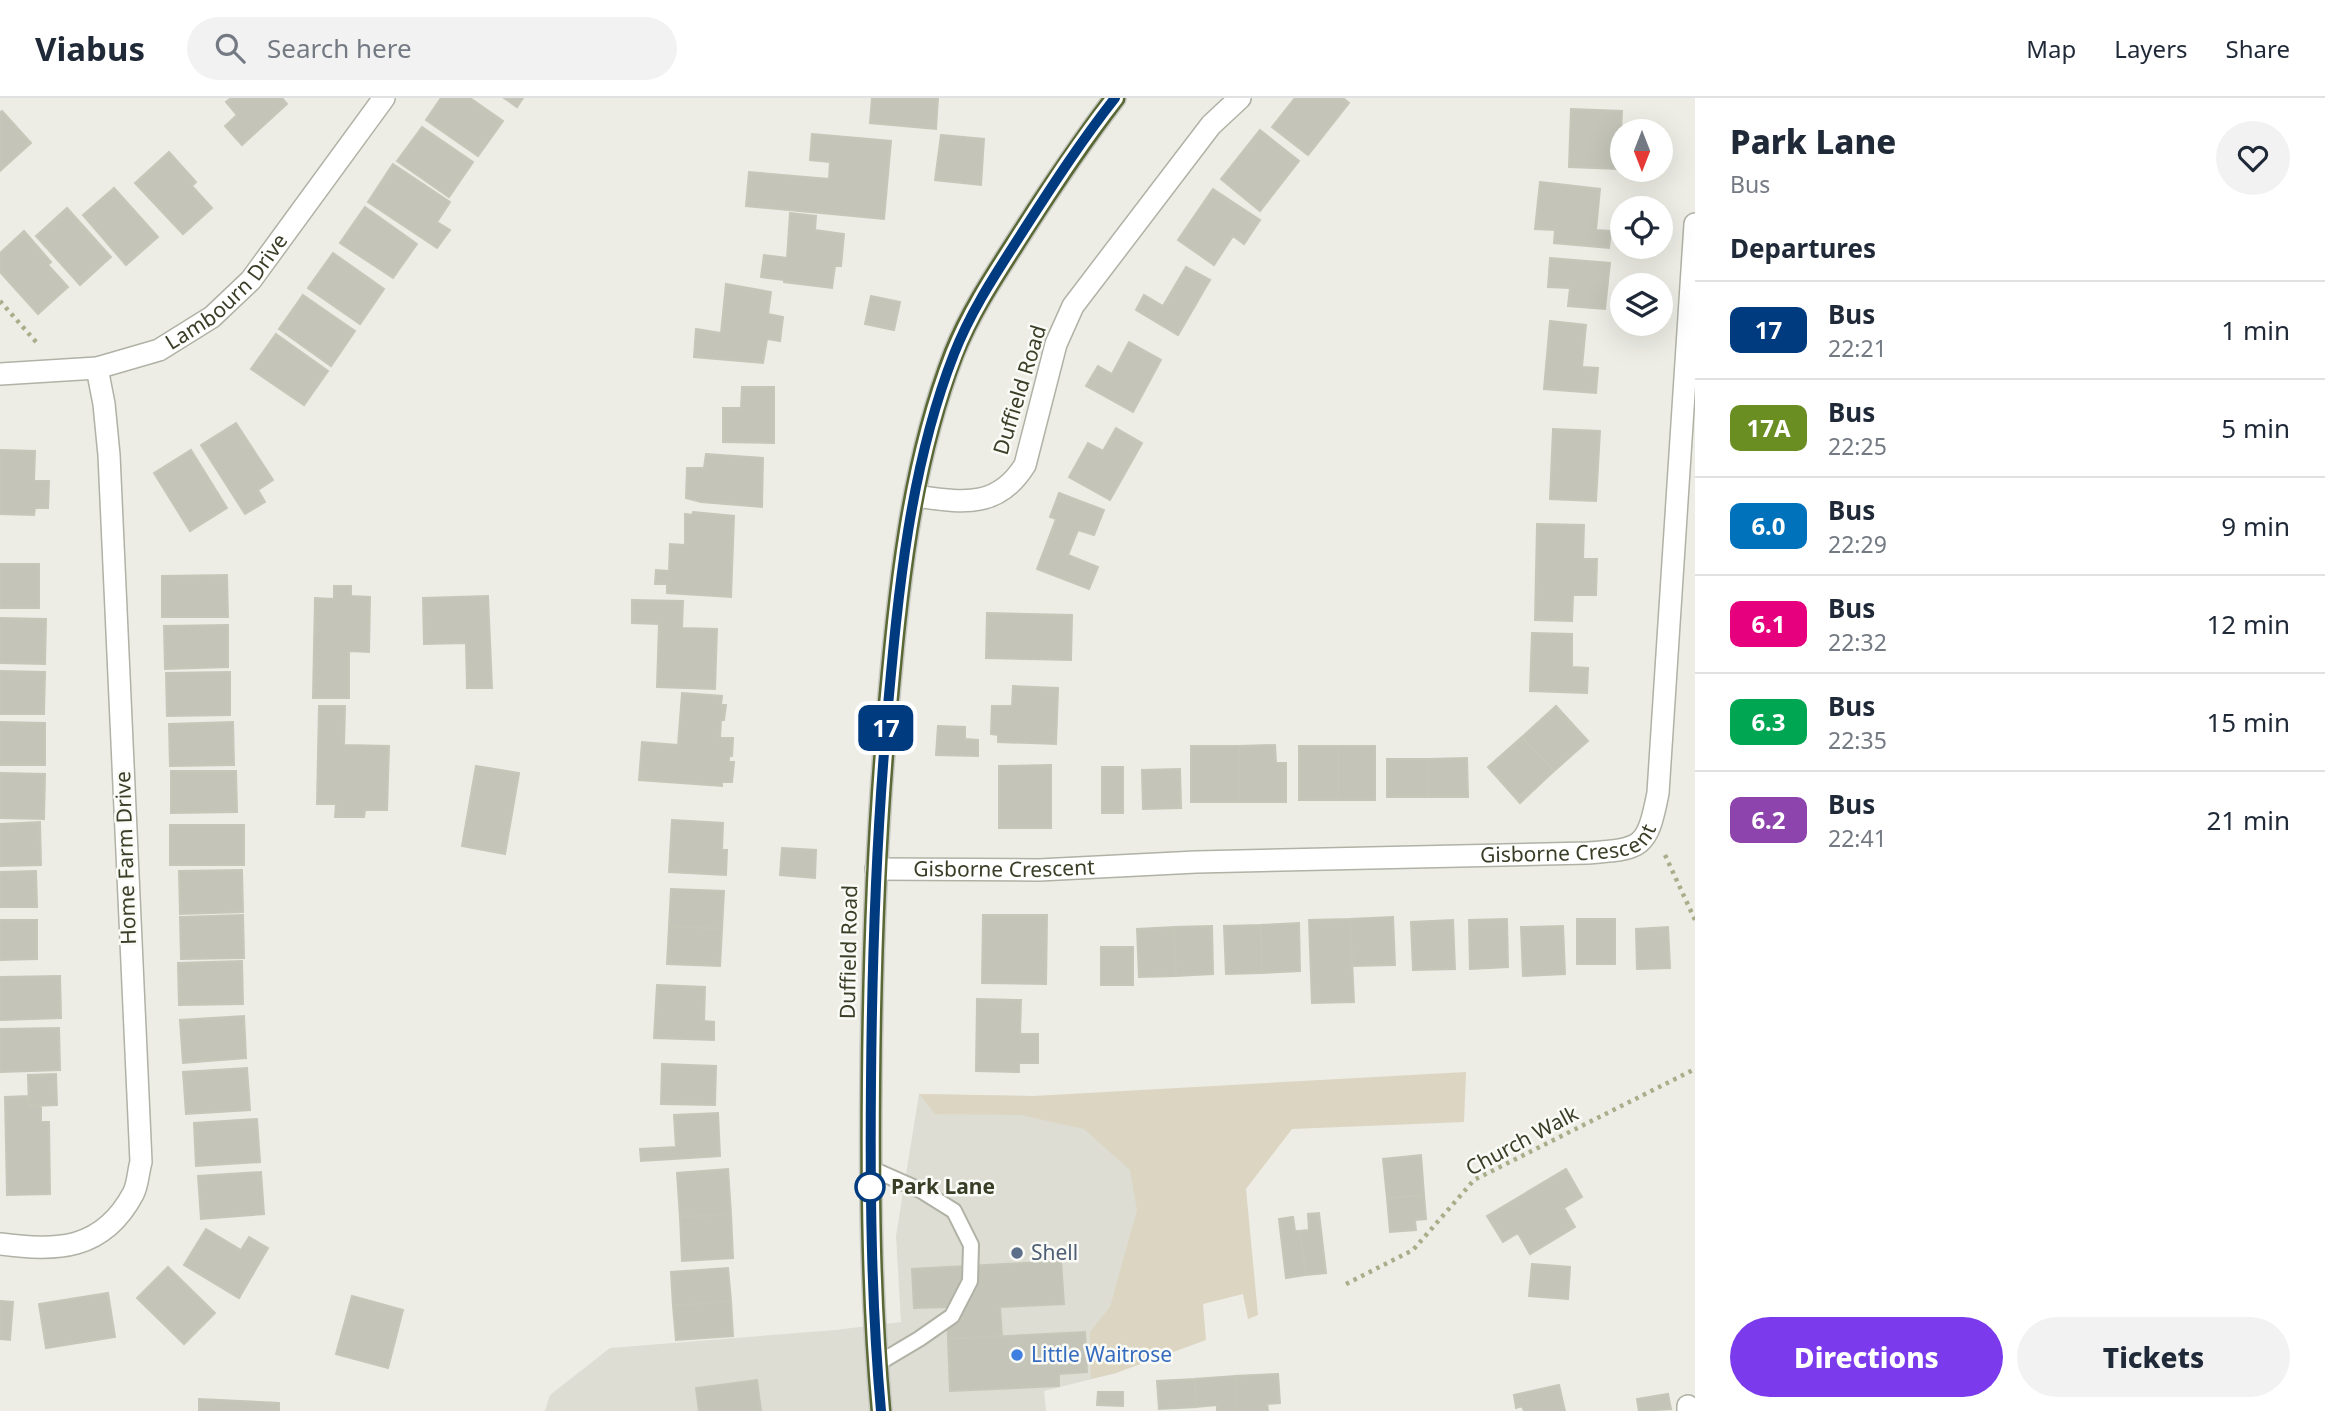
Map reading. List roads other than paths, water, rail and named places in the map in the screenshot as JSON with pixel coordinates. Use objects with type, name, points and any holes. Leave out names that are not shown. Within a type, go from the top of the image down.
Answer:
[{"type":"highway","name":"Duffield Road","points":[[881,1411],[874,1335],[870,1168],[876,869],[879,806],[900,582],[915,496],[927,440],[954,354],[981,296],[1077,147],[1115,98]]},
{"type":"street","name":"Lambourn Drive","points":[[0,374],[97,368],[159,350],[212,317],[251,280],[384,98]]},
{"type":"street","name":"Duffield Road","points":[[915,496],[948,500],[987,499],[1002,492],[1015,481],[1025,465],[1056,344],[1073,306],[1211,125],[1240,98]]},
{"type":"street","name":"Gisborne Crescent","points":[[876,869],[1040,870],[1196,862],[1587,853],[1622,850],[1640,843],[1652,826],[1658,793],[1695,224]]},
{"type":"street","name":"Home Farm Drive","points":[[0,1244],[58,1247],[90,1240],[115,1219],[134,1192],[141,1162],[109,455],[97,368]]},
{"type":"lane","points":[[870,1168],[922,1191],[954,1211],[971,1245],[970,1281],[952,1316],[877,1364]]},
{"type":"place","name":"Park Lane","points":[[870,1187]]},
{"type":"place","name":"Shell","points":[[1017,1253]]},
{"type":"place","name":"Little Waitrose","points":[[1017,1355]]}]
